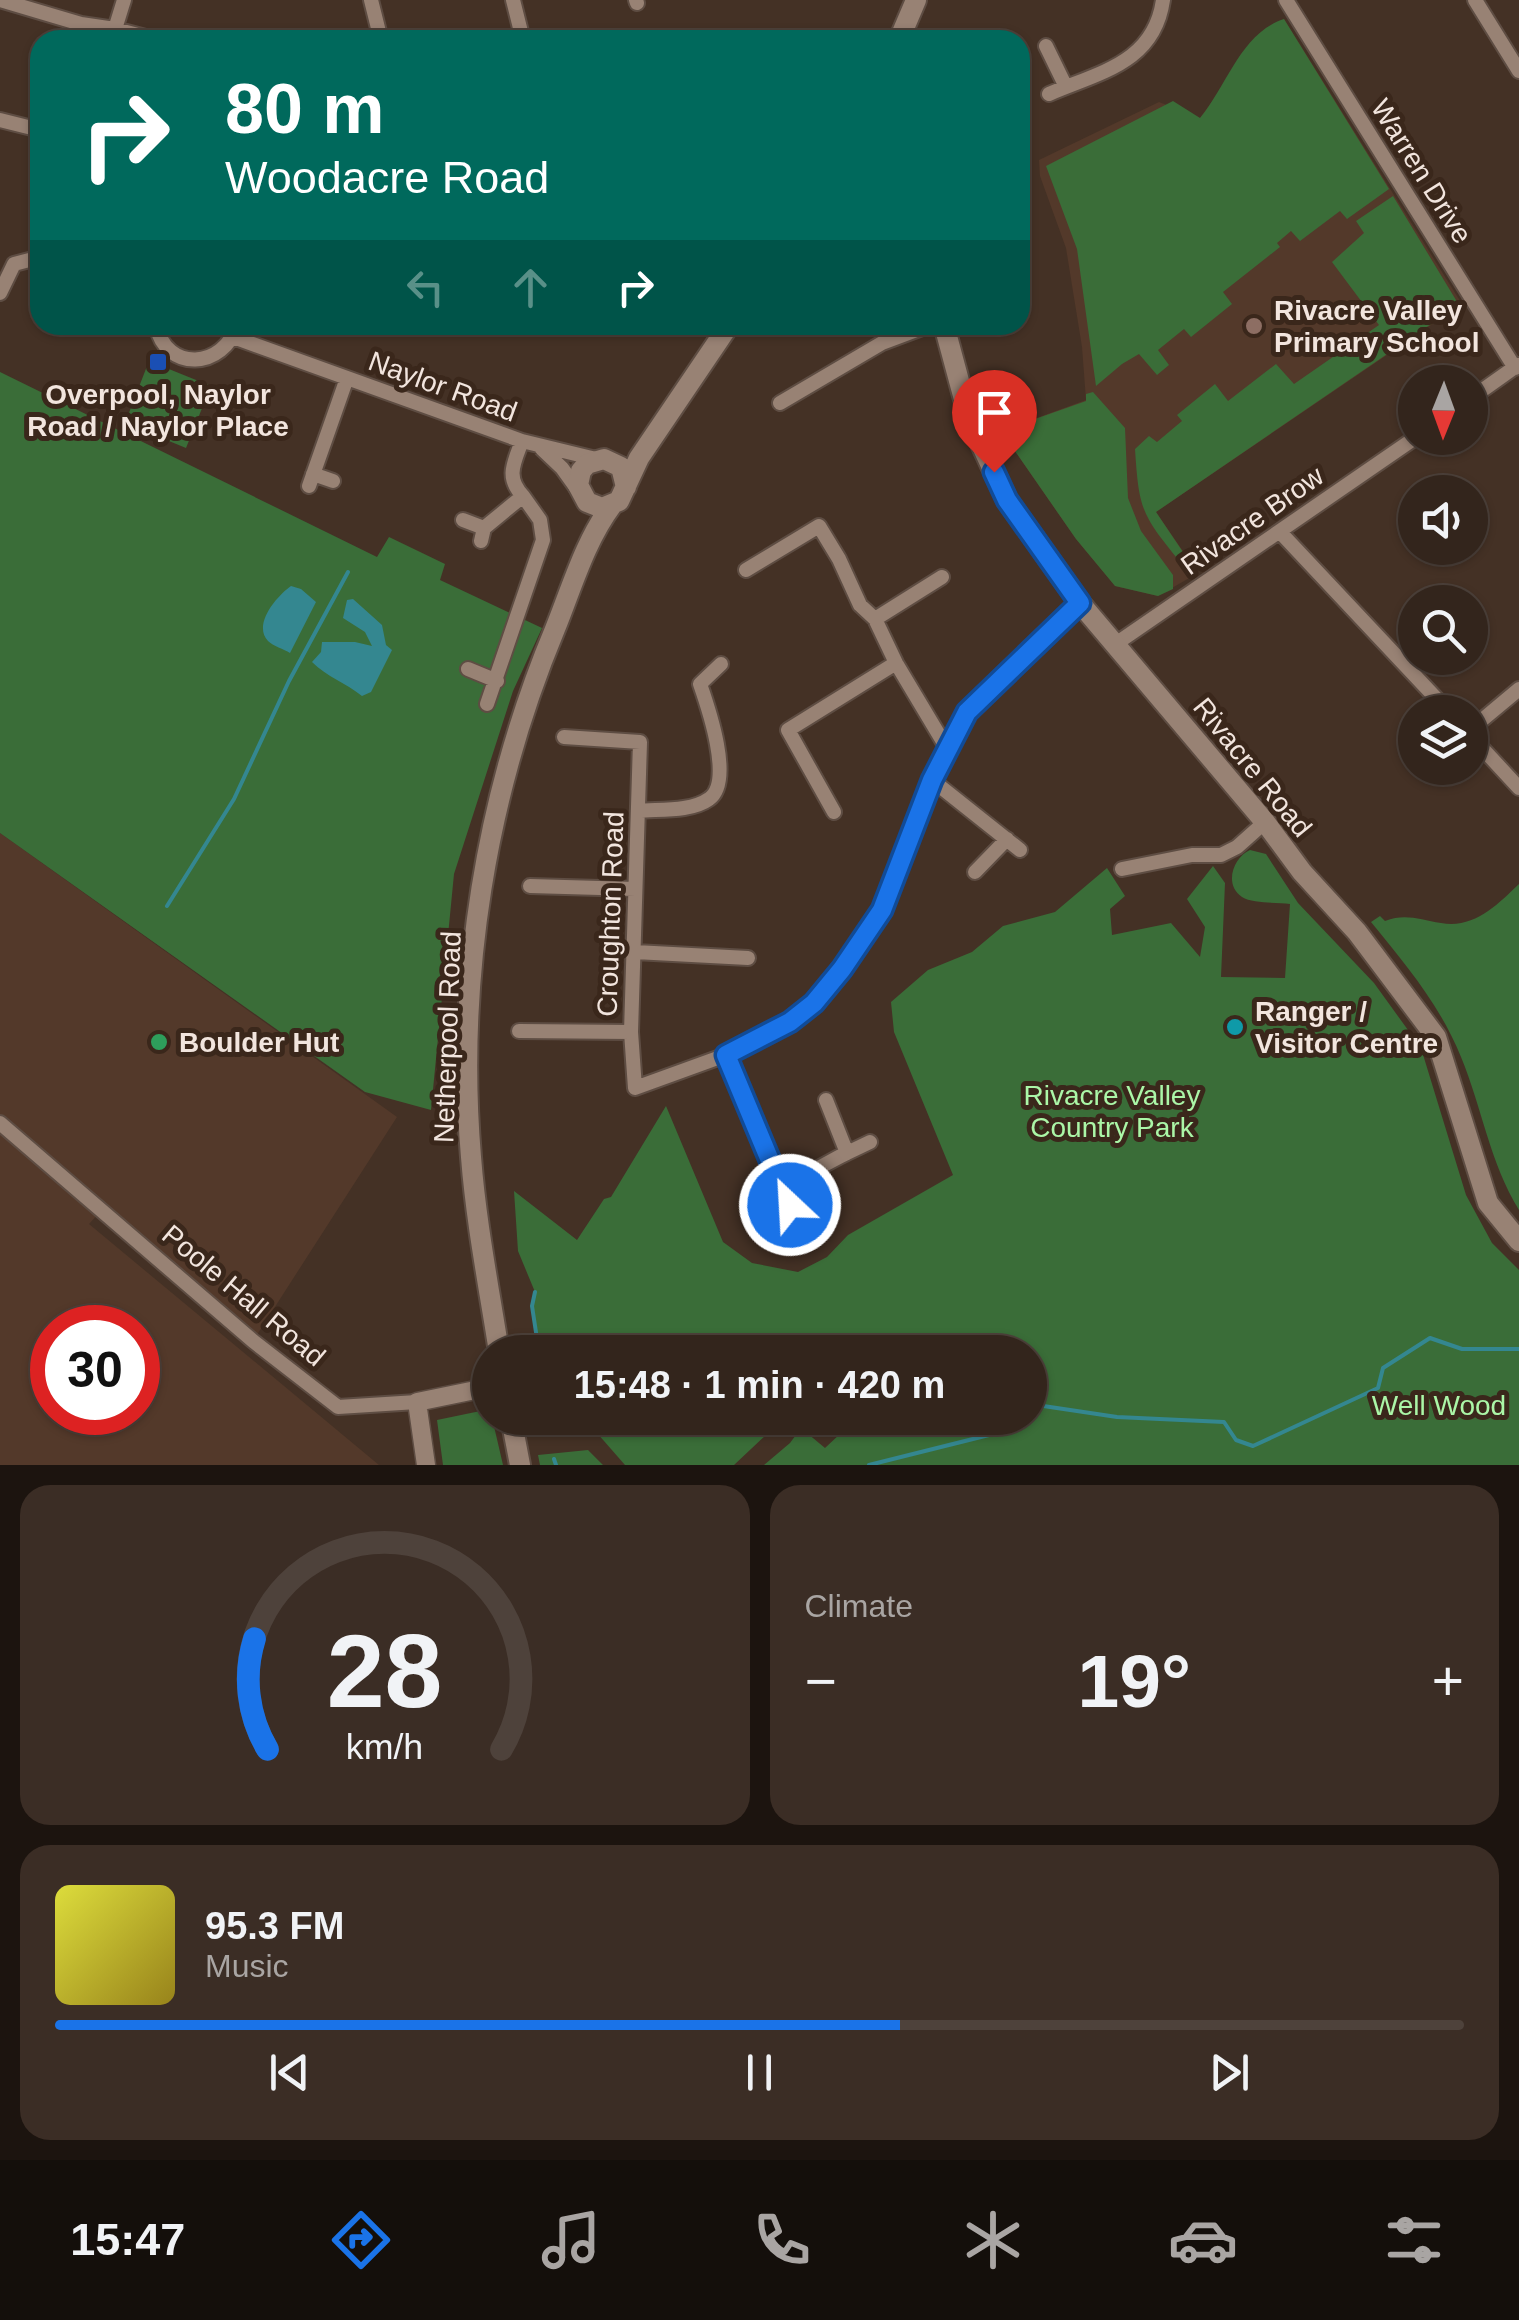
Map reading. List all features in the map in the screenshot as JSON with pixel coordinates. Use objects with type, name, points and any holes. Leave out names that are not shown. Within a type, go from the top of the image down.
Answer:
[{"type":"main road","points":[[658,432],[582,470],[578,485],[581,495],[594,506],[612,505],[624,494],[634,466],[658,432],[723,335]]},
{"type":"main road","name":"Rivacre Road","points":[[947,335],[969,418],[1007,500],[1080,603],[1117,643],[1302,872],[1358,932],[1436,1037],[1488,1204],[1519,1241]]},
{"type":"main road","points":[[598,459],[621,467],[626,487]]},
{"type":"main road","name":"Netherpool Road","points":[[581,495],[583,558]]},
{"type":"main road","name":"Netherpool Road","points":[[496,1335],[470,1157],[471,975],[493,825],[527,702],[583,558],[612,505]]},
{"type":"main road","points":[[514,1435],[520,1465]]},
{"type":"street","points":[[0,0],[81,24],[122,30]]},
{"type":"street","points":[[115,28],[124,0]]},
{"type":"street","points":[[371,0],[378,30]]},
{"type":"street","points":[[513,0],[520,30]]},
{"type":"street","points":[[1049,94],[1127,61],[1151,41],[1161,18],[1163,0]]},
{"type":"street","name":"Warren Drive","points":[[1286,0],[1517,366]]},
{"type":"street","points":[[1475,0],[1519,71]]},
{"type":"street","points":[[1046,46],[1066,87]]},
{"type":"street","points":[[0,120],[30,128]]},
{"type":"street","points":[[0,293],[14,264],[30,258]]},
{"type":"street","points":[[160,335],[165,345],[188,359],[214,356],[232,335]]},
{"type":"street","name":"Naylor Road","points":[[245,335],[347,378],[539,447],[598,459]]},
{"type":"street","points":[[780,403],[882,343],[903,335]]},
{"type":"street","points":[[1488,386],[1517,366]]},
{"type":"street","points":[[333,481],[311,480],[347,378]]},
{"type":"street","points":[[487,704],[543,540],[540,520],[515,488],[511,474],[522,441]]},
{"type":"street","points":[[539,447],[562,468],[581,495]]},
{"type":"street","name":"Rivacre Brow","points":[[1117,643],[1398,450]]},
{"type":"street","points":[[463,520],[482,534],[523,496]]},
{"type":"street","points":[[746,570],[818,526],[860,605],[875,619],[896,663],[948,750]]},
{"type":"street","points":[[1280,532],[1432,695]]},
{"type":"street","points":[[875,619],[942,577]]},
{"type":"street","points":[[788,1179],[774,1170],[726,1055],[766,1036],[814,1003],[867,937],[882,910],[932,780],[967,712],[1080,603]]},
{"type":"street","points":[[834,812],[788,730],[896,663]]},
{"type":"street","points":[[638,811],[690,806],[705,802],[715,793],[716,732],[700,684],[720,664]]},
{"type":"street","points":[[468,669],[496,681]]},
{"type":"street","points":[[1488,716],[1519,689]]},
{"type":"street","name":"Croughton Road","points":[[564,737],[640,742],[632,1032],[635,1088],[726,1055]]},
{"type":"street","points":[[1488,753],[1519,788]]},
{"type":"street","points":[[932,780],[1020,850]]},
{"type":"street","points":[[1122,869],[1192,855],[1221,855],[1264,822]]},
{"type":"street","points":[[975,872],[1006,839]]},
{"type":"street","points":[[530,886],[635,889]]},
{"type":"street","points":[[636,952],[748,958]]},
{"type":"street","points":[[519,1030],[632,1032]]},
{"type":"street","points":[[826,1100],[846,1153]]},
{"type":"street","name":"Poole Hall Road","points":[[0,1122],[214,1308],[338,1407],[417,1402],[472,1391]]},
{"type":"street","points":[[788,1179],[870,1142]]},
{"type":"street","points":[[788,1179],[790,1205]]},
{"type":"street","points":[[417,1402],[426,1465]]},
{"type":"shaded area","name":"Rivacre Valley Primary School","points":[[1284,19],[1462,304],[1156,512],[1198,573],[1158,596],[1115,586],[1076,539],[1001,431],[1086,400],[1066,248],[1040,176],[1039,160],[1159,102],[1200,118],[1234,71]]},
{"type":"shaded area","points":[[0,833],[397,1117],[253,1341],[100,1212],[89,1224],[379,1465],[0,1465]]},
{"type":"green space","points":[[1284,19],[1389,189],[1347,219],[1340,211],[1300,241],[1291,231],[1277,243],[1280,247],[1223,292],[1232,304],[1191,337],[1184,329],[1158,350],[1169,365],[1157,375],[1139,354],[1096,386],[1077,249],[1046,166],[1173,101],[1200,118],[1246,48],[1269,26]]},
{"type":"green space","points":[[1393,196],[1459,305],[1156,512],[1187,558],[1181,563],[1145,511],[1135,449],[1149,436],[1157,442],[1182,421],[1177,415],[1215,384],[1228,401],[1276,364],[1294,384],[1379,325],[1332,262],[1364,233],[1356,221]]},
{"type":"green space","points":[[149,361],[211,386],[186,448],[125,423]]},
{"type":"green space","points":[[0,372],[377,557],[389,537],[445,564],[440,580],[542,628],[513,691],[454,874],[431,1110],[365,1092],[0,833]]},
{"type":"green space","points":[[1093,392],[1125,428],[1128,498],[1141,531],[1173,575],[1173,589],[1158,596],[1115,586],[1076,539],[1001,431],[1086,401],[1086,394]]},
{"type":"green space","name":"Rivacre Valley Country Park","points":[[1250,850],[1266,854],[1298,903],[1374,983],[1421,1048],[1466,1195],[1492,1243],[1519,1270],[1519,1465],[764,1465],[796,1435],[809,1435],[825,1448],[839,1435],[1047,1435],[1047,1335],[536,1335],[532,1306],[535,1292],[518,1251],[514,1191],[577,1240],[604,1199],[611,1197],[666,1106],[723,1242],[752,1263],[798,1272],[827,1257],[848,1235],[953,1175],[894,1032],[891,1002],[928,970],[972,952],[1003,926],[1055,912],[1107,868],[1125,896],[1110,909],[1112,935],[1171,923],[1200,957],[1205,927],[1187,899],[1213,866],[1225,883],[1221,977],[1285,978],[1290,904],[1259,902],[1236,892],[1233,871]]},
{"type":"green space","points":[[1519,884],[1519,1210],[1493,1154],[1453,1038],[1421,986],[1371,922],[1380,916],[1385,921],[1406,917],[1464,922],[1484,914]]},
{"type":"green space","points":[[472,1413],[472,1435],[496,1435],[503,1465],[443,1465],[437,1420]]},
{"type":"green space","points":[[599,1435],[766,1435],[734,1465],[625,1465]]},
{"type":"green space","points":[[588,1450],[603,1465],[540,1465],[538,1455]]},
{"type":"water","points":[[291,586],[316,602],[290,653],[268,641],[263,626],[274,603]]},
{"type":"water","points":[[353,599],[382,625],[386,645],[392,650],[371,692],[362,696],[312,662],[321,652],[322,642],[372,646],[365,632],[343,618],[347,600]]},
{"type":"waterway","points":[[167,906],[234,799],[289,681],[348,572]]},
{"type":"waterway","points":[[535,1292],[532,1306],[536,1335]]},
{"type":"waterway","points":[[1047,1407],[1117,1417],[1224,1422],[1236,1440],[1253,1446],[1378,1388],[1383,1368],[1430,1338],[1462,1349],[1519,1349]]},
{"type":"waterway","points":[[869,1465],[989,1435]]},
{"type":"waterway","points":[[554,1459],[556,1465]]},
{"type":"place","name":"Rivacre Valley Primary School","points":[[1254,326]]},
{"type":"place","name":"Overpool, Naylor Road / Naylor Place","points":[[158,362]]},
{"type":"place","name":"Ranger / Visitor Centre","points":[[1235,1027]]},
{"type":"place","name":"Boulder Hut","points":[[159,1042]]},
{"type":"route","points":[[790,1205],[788,1179],[774,1170],[726,1055],[790,1022],[814,1003],[842,969],[882,910],[932,780],[967,712],[1080,603],[1007,500],[994,472]]},
{"type":"park label","name":"Well Wood","points":[[1439,1405]]}]
